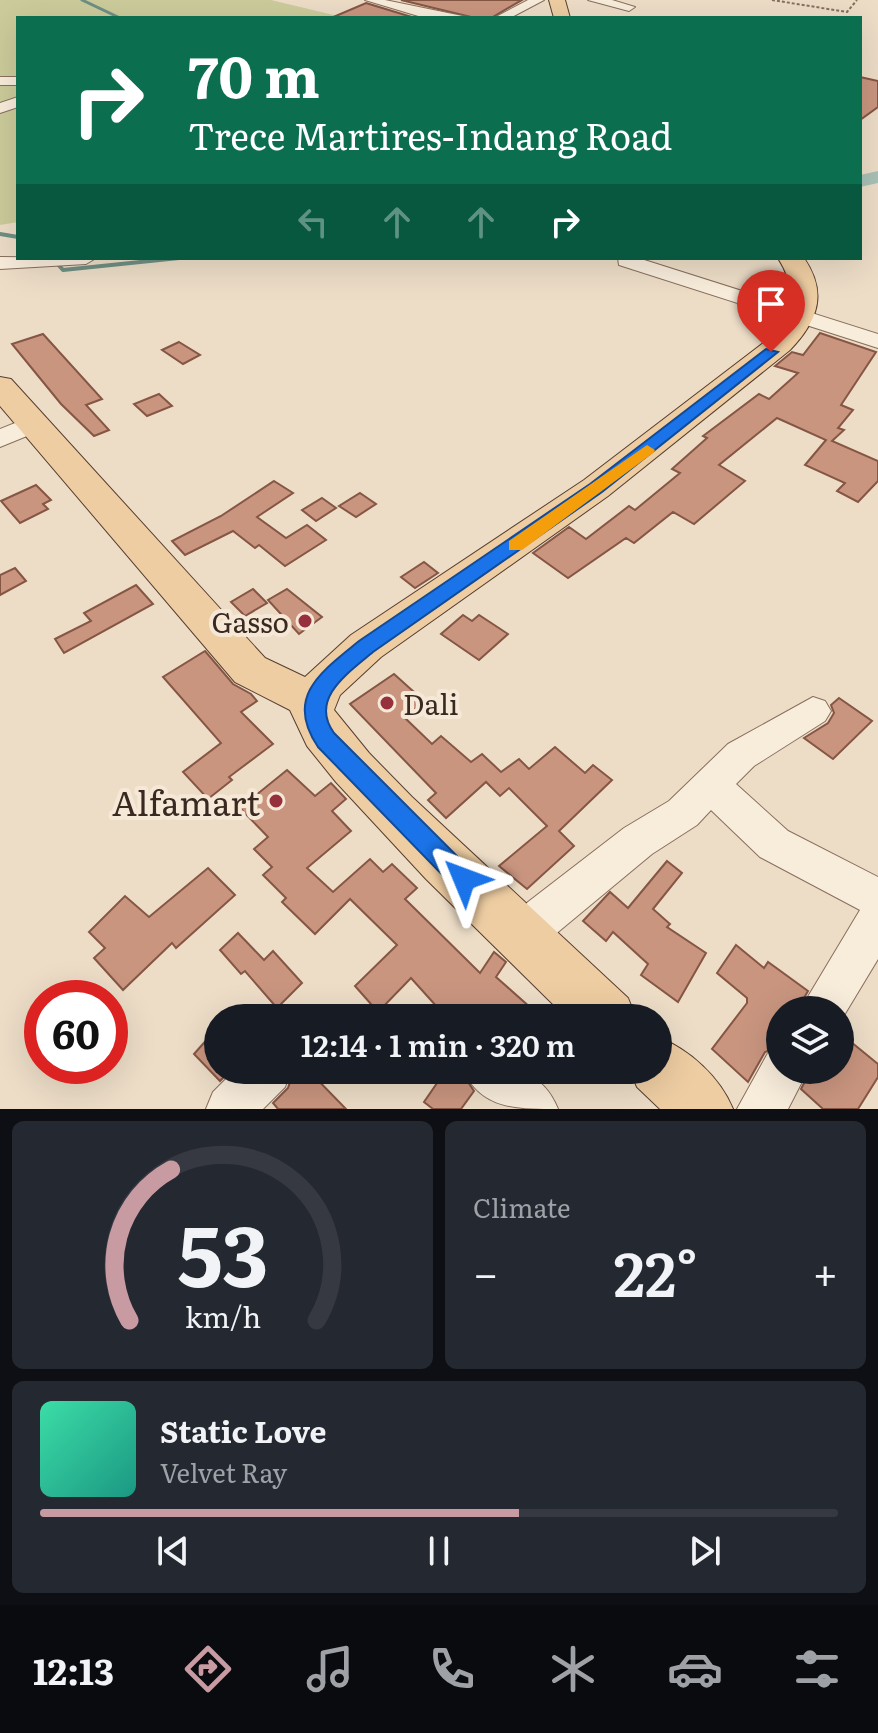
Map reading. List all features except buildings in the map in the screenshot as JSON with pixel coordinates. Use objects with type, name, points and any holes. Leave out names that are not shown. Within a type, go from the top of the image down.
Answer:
[{"type":"main road","points":[[593,1004],[404,822],[326,740],[315,724],[314,702],[332,675],[366,646],[596,488],[771,352],[804,311],[804,277],[792,260]]},
{"type":"main road","points":[[0,386],[250,670],[314,702]]},
{"type":"street","points":[[371,0],[451,16]]},
{"type":"street","points":[[414,11],[440,0]]},
{"type":"street","points":[[517,0],[535,1]]},
{"type":"street","points":[[594,0],[629,7]]},
{"type":"street","points":[[504,16],[535,1]]},
{"type":"street","points":[[0,263],[65,260]]},
{"type":"street","points":[[626,261],[804,311],[878,324]]},
{"type":"street","points":[[804,311],[878,341]]},
{"type":"street","points":[[0,439],[35,423]]},
{"type":"street","points":[[524,937],[543,917],[638,841],[683,813],[741,755],[813,711]]},
{"type":"street","points":[[711,785],[774,844],[878,898]]},
{"type":"street","points":[[831,996],[878,920]]},
{"type":"street","points":[[230,1109],[254,1084]]},
{"type":"street","points":[[503,1084],[534,1109]]},
{"type":"street","points":[[761,1109],[776,1084]]},
{"type":"path","points":[[772,0],[847,12],[857,0]]},
{"type":"green space","points":[[0,0],[271,0],[338,16],[16,16],[16,222],[0,225]]},
{"type":"waterway","points":[[82,0],[116,16]]},
{"type":"waterway","points":[[862,181],[878,177]]},
{"type":"waterway","points":[[0,234],[16,237]]},
{"type":"waterway","points":[[55,261],[63,270],[160,260]]},
{"type":"slow traffic","points":[[515,546],[647,450]]},
{"type":"place","name":"Gasso","points":[[305,621]]},
{"type":"place","name":"Dali","points":[[387,703]]},
{"type":"place","name":"Alfamart","points":[[276,801]]},
{"type":"route","points":[[464,879],[404,822],[326,740],[315,724],[312,714],[314,702],[332,675],[366,646],[596,488],[771,352]]}]
